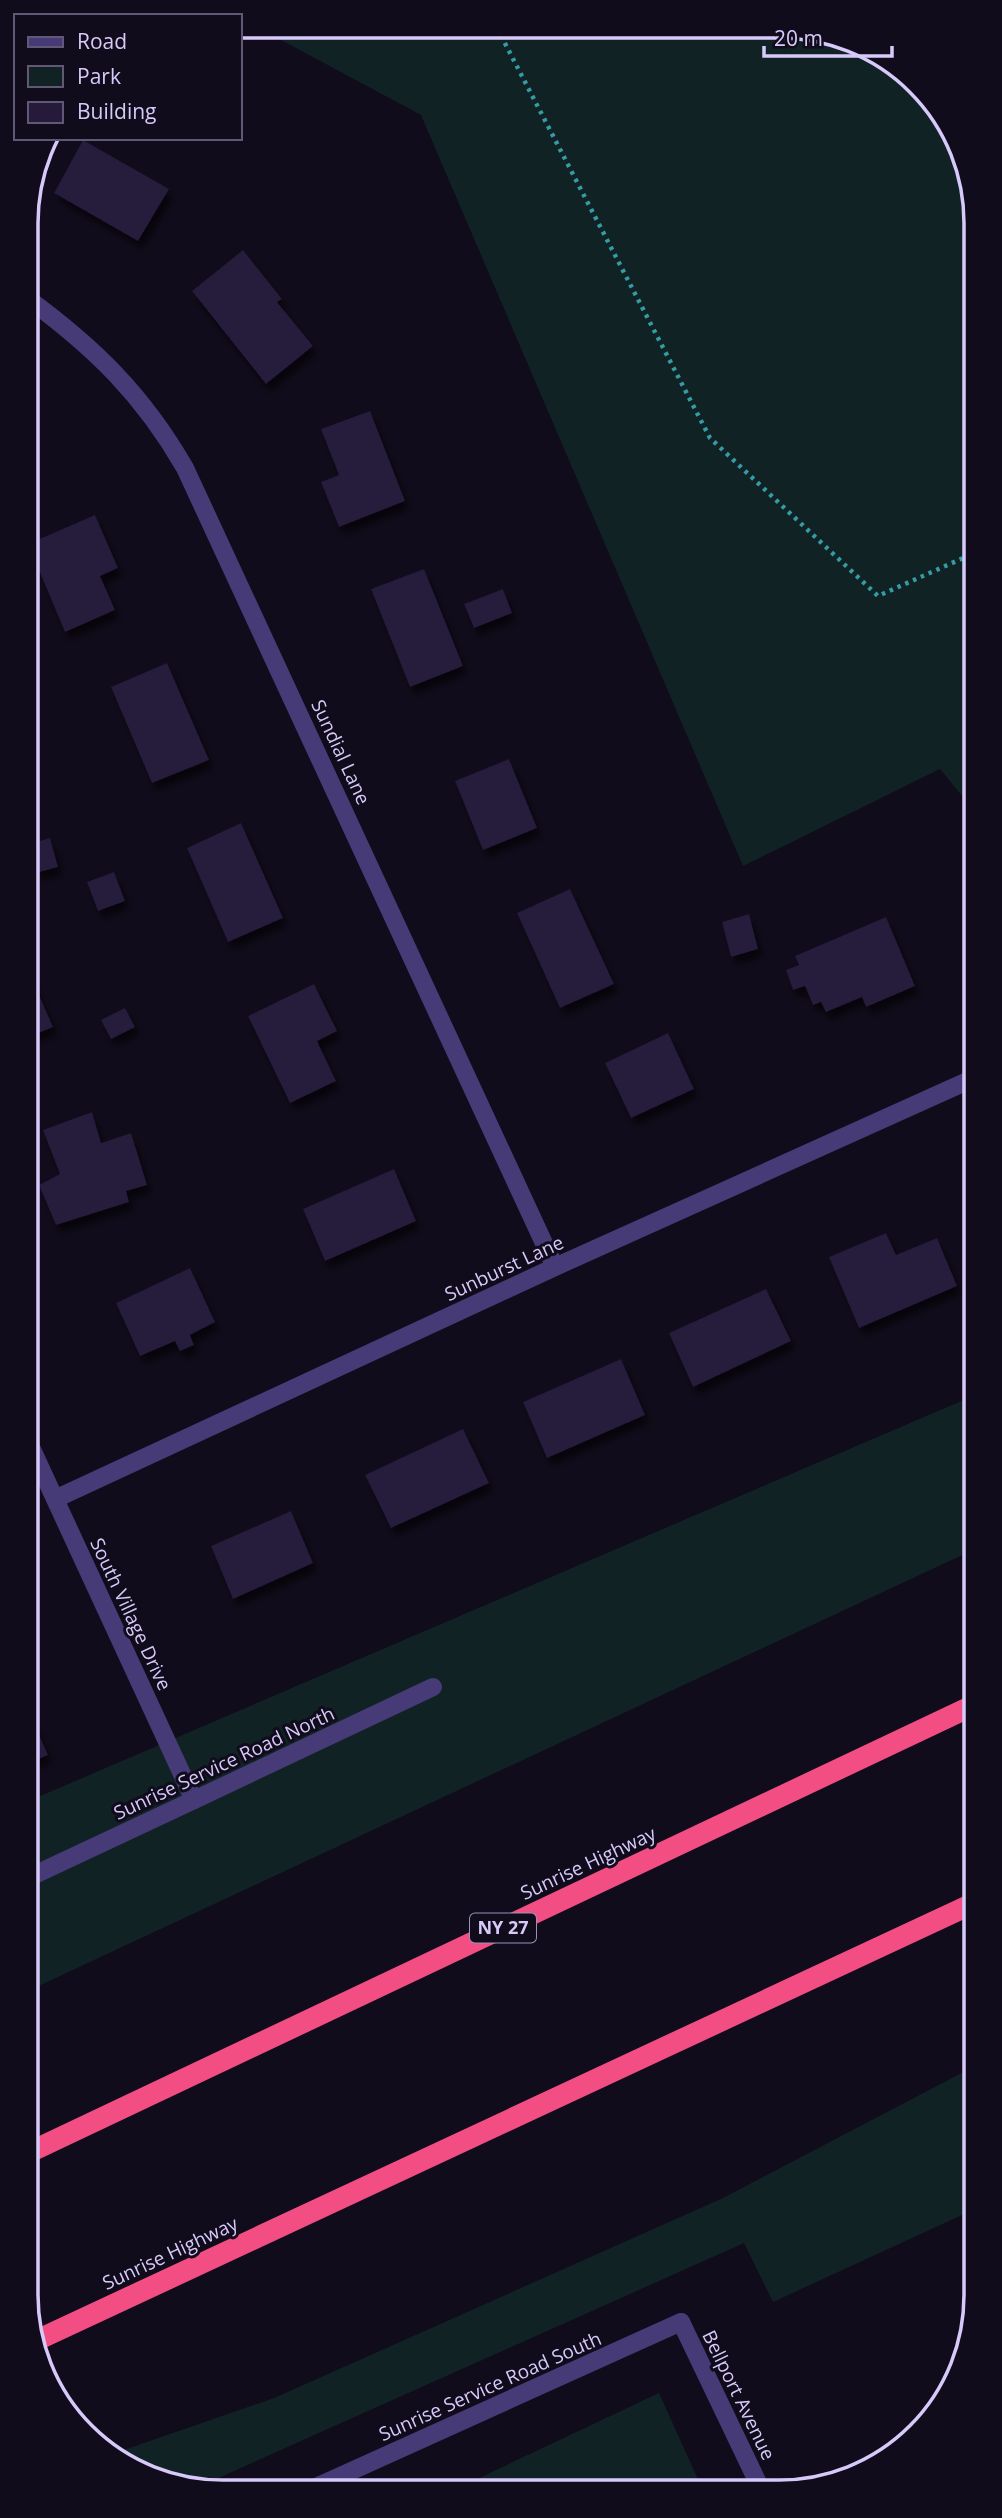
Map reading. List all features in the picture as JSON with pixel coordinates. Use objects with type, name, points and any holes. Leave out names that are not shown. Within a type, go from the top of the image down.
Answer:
[{"type":"highway","name":"Sunrise Highway","points":[[38,2148],[963,1710]]},
{"type":"highway","name":"Sunrise Highway","points":[[44,2337],[963,1908]]},
{"type":"highway","points":[[46,2345],[102,2310]]},
{"type":"street","name":"Sundial Lane","points":[[39,308],[107,362],[139,397],[185,468],[555,1267]]},
{"type":"street","name":"Sunburst Lane","points":[[55,1499],[555,1267],[964,1083]]},
{"type":"street","name":"South Village Drive","points":[[38,1464],[194,1800]]},
{"type":"street","name":"Sunrise Service Road North","points":[[38,1873],[433,1687]]},
{"type":"street","name":"Bellport Avenue","points":[[681,2322],[757,2480]]},
{"type":"street","name":"Sunrise Service Road South","points":[[331,2480],[681,2322]]},
{"type":"path","points":[[502,38],[710,438],[878,596],[964,558]]},
{"type":"green space","points":[[277,38],[803,40],[838,48],[860,58],[900,84],[918,102],[939,131],[949,153],[962,199],[964,224],[964,798],[940,769],[743,866],[421,115]]},
{"type":"green space","points":[[963,1400],[963,1554],[38,1986],[38,1797]]},
{"type":"green space","points":[[963,2072],[963,2215],[773,2302],[744,2243],[215,2479],[164,2470],[124,2450],[274,2398],[723,2198]]},
{"type":"green space","points":[[659,2393],[698,2480],[475,2480]]},
{"type":"building","points":[[83,140],[169,189],[138,241],[54,193]]},
{"type":"building","points":[[243,250],[282,299],[277,302],[313,346],[266,384],[192,291]]},
{"type":"building","points":[[370,411],[405,501],[339,527],[321,482],[339,475],[321,429]]},
{"type":"building","points":[[95,515],[118,568],[100,576],[115,610],[65,632],[39,570],[39,539]]},
{"type":"building","points":[[424,569],[463,666],[410,687],[371,589]]},
{"type":"building","points":[[503,589],[512,613],[474,628],[464,604]]},
{"type":"building","points":[[167,663],[209,760],[152,783],[111,687]]},
{"type":"building","points":[[509,759],[537,828],[483,850],[455,781]]},
{"type":"building","points":[[241,823],[283,918],[228,942],[187,848]]},
{"type":"building","points":[[50,838],[58,867],[39,872],[39,841]]},
{"type":"building","points":[[114,872],[125,901],[98,911],[87,882]]},
{"type":"building","points":[[570,889],[614,984],[560,1008],[517,913]]},
{"type":"building","points":[[749,914],[758,949],[731,957],[722,922]]},
{"type":"building","points":[[886,917],[915,986],[866,1007],[862,997],[826,1012],[821,1002],[813,1005],[805,986],[793,990],[786,970],[799,965],[795,956]]},
{"type":"building","points":[[314,984],[337,1031],[317,1041],[336,1081],[290,1103],[248,1016]]},
{"type":"building","points":[[39,994],[53,1027],[39,1033]]},
{"type":"building","points":[[125,1008],[135,1027],[111,1039],[101,1020]]},
{"type":"building","points":[[668,1033],[694,1089],[631,1118],[605,1063]]},
{"type":"building","points":[[92,1112],[101,1143],[131,1133],[147,1185],[126,1191],[129,1202],[56,1225],[39,1185],[60,1174],[43,1130]]},
{"type":"building","points":[[394,1169],[416,1221],[325,1261],[303,1209]]},
{"type":"building","points":[[886,1233],[896,1255],[937,1238],[957,1286],[859,1328],[829,1257]]},
{"type":"building","points":[[190,1268],[215,1322],[190,1335],[194,1345],[180,1351],[175,1341],[140,1356],[116,1303]]},
{"type":"building","points":[[766,1289],[791,1341],[693,1387],[669,1333]]},
{"type":"building","points":[[621,1359],[645,1415],[547,1458],[523,1402]]},
{"type":"building","points":[[463,1429],[489,1483],[391,1528],[365,1475]]},
{"type":"building","points":[[291,1511],[313,1563],[233,1599],[211,1546]]},
{"type":"building","points":[[38,1733],[48,1755],[38,1759]]}]
